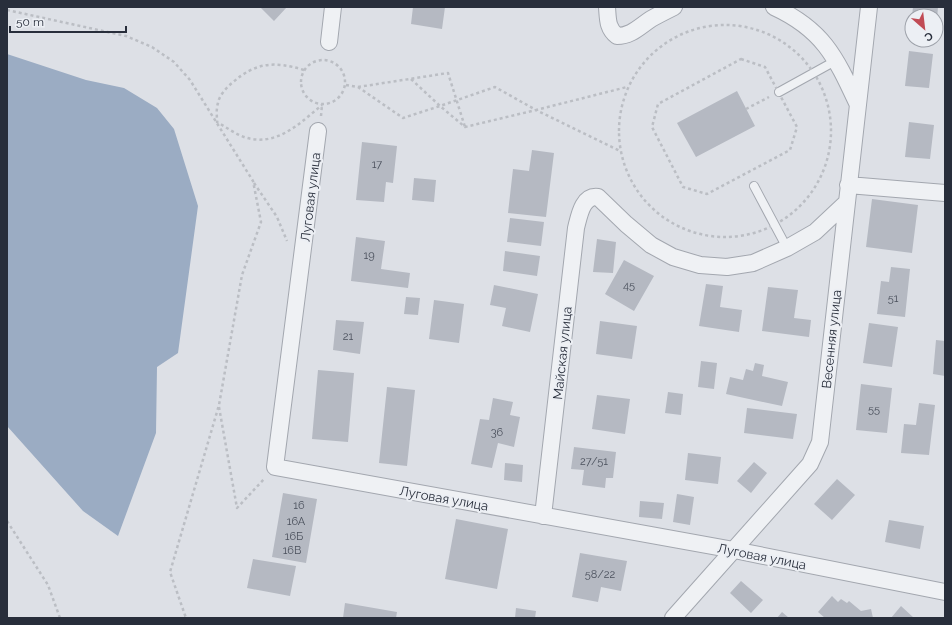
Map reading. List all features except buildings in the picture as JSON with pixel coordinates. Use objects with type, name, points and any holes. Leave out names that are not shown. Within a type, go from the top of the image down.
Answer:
[{"type":"street","points":[[329,42],[333,7]]},
{"type":"street","points":[[607,7],[608,23],[612,32],[617,36],[624,36],[634,31],[651,19],[674,7]]},
{"type":"street","points":[[774,7],[793,16],[814,32],[836,60],[858,106]]},
{"type":"street","name":"Весенняя улица","points":[[673,618],[810,464],[820,442],[869,7]]},
{"type":"street","name":"Луговая улица","points":[[318,131],[275,467],[734,550],[945,592]]},
{"type":"street","points":[[848,184],[945,194]]},
{"type":"street","name":"Майская улица","points":[[543,516],[576,228],[582,208],[588,200],[594,196],[598,197],[626,224],[651,245],[673,257],[700,265],[727,268],[753,263],[787,248]]},
{"type":"street","points":[[787,248],[815,232],[847,202]]},
{"type":"lane","points":[[779,92],[836,60]]},
{"type":"lane","points":[[754,186],[787,248]]},
{"type":"path","points":[[7,10],[126,36],[152,47],[174,62],[190,80],[217,122],[277,217],[289,243]]},
{"type":"path","points":[[716,24],[745,26],[772,35],[795,50],[814,72],[828,104],[831,140],[822,174],[803,204],[775,225],[743,236],[710,237],[678,227],[651,208],[631,182],[620,151],[619,118],[628,87],[642,63],[663,44],[688,31],[716,24]]},
{"type":"path","points":[[741,59],[765,67],[779,92],[797,127],[790,150],[707,194],[683,187],[652,127],[658,104],[741,59]]},
{"type":"path","points":[[217,122],[244,137],[265,140],[278,137],[294,128],[322,105],[335,101],[344,92],[346,85],[343,70],[338,64],[331,61],[316,61],[304,70],[301,85],[304,93],[308,99],[322,105]]},
{"type":"path","points":[[217,122],[218,103],[227,87],[245,71],[266,64],[284,64],[304,70]]},
{"type":"path","points":[[346,85],[358,87],[448,73],[465,127]]},
{"type":"path","points":[[411,79],[465,127]]},
{"type":"path","points":[[358,87],[403,118],[495,87],[536,110],[620,151]]},
{"type":"path","points":[[465,127],[628,87]]},
{"type":"path","points":[[746,109],[779,92]]},
{"type":"path","points":[[186,618],[170,572],[219,405],[242,275],[261,222],[253,181]]},
{"type":"path","points":[[219,405],[237,508],[275,467]]},
{"type":"path","points":[[7,521],[48,585],[60,618]]},
{"type":"water","points":[[7,54],[86,80],[124,88],[157,108],[174,129],[198,206],[178,353],[157,367],[156,433],[118,536],[83,511],[7,426]]}]
